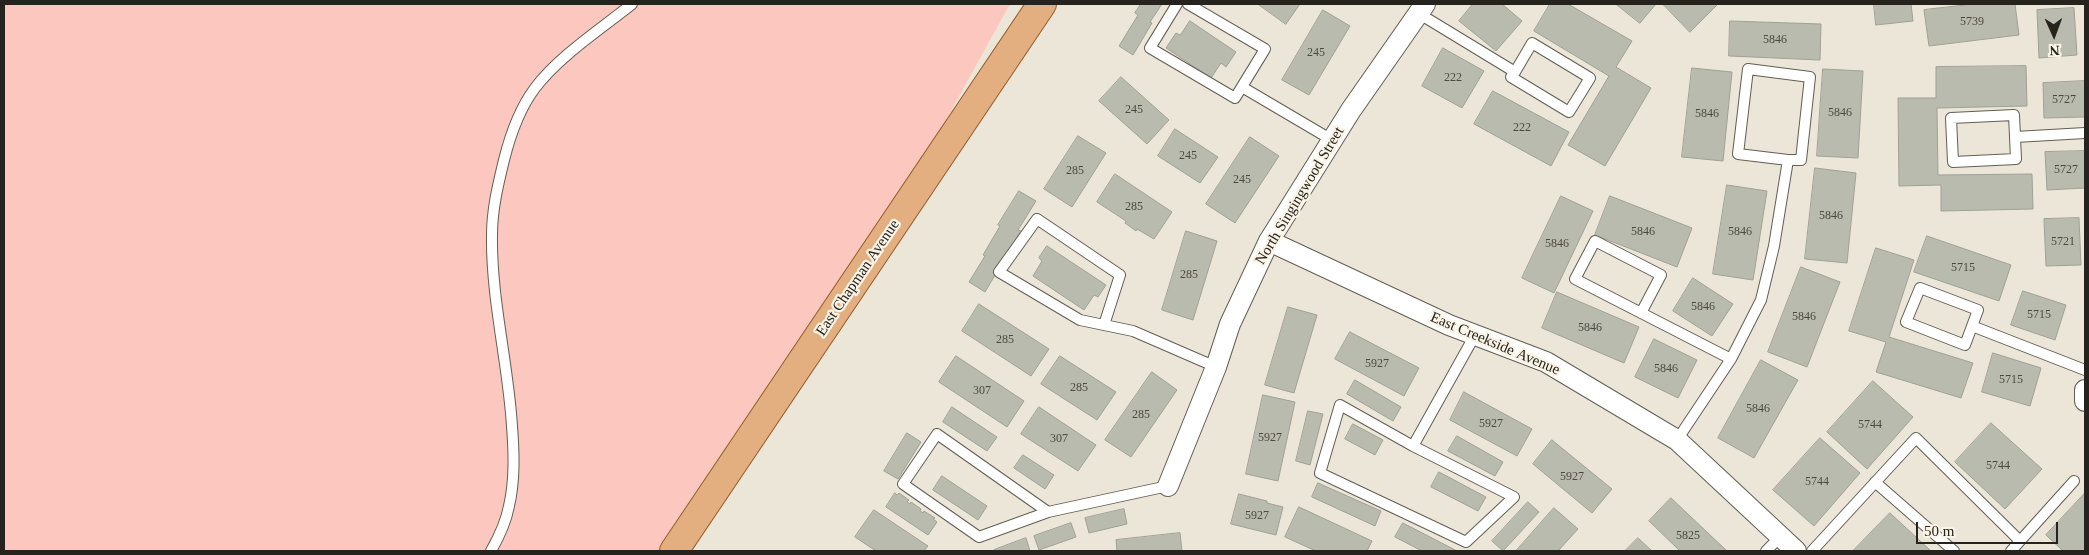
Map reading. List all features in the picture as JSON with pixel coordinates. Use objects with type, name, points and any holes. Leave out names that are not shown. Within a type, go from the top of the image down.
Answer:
[{"type":"main road","name":"East Chapman Avenue","points":[[674,551],[1042,4]]},
{"type":"street","name":"North Singingwood Street","points":[[1168,486],[1216,367],[1230,324],[1269,241],[1351,110],[1421,8]]},
{"type":"street","name":"East Creekside Avenue","points":[[1269,241],[1449,325],[1546,362],[1677,440],[1796,551]]},
{"type":"street","points":[[2085,390],[2085,401]]},
{"type":"lane","points":[[492,551],[502,530],[509,506],[513,475],[512,419],[495,290],[492,235],[496,193],[508,145],[534,89],[547,73],[632,4]]},
{"type":"lane","points":[[1177,4],[1150,48],[1235,98],[1265,49],[1188,4]]},
{"type":"lane","points":[[1421,8],[1515,72]]},
{"type":"lane","points":[[1532,43],[1590,78],[1569,112],[1511,77],[1515,72],[1532,43]]},
{"type":"lane","points":[[1748,69],[1810,77],[1801,160],[1788,160],[1738,154],[1748,69]]},
{"type":"lane","points":[[1242,87],[1332,140]]},
{"type":"lane","points":[[2014,114],[2015,137],[2016,159],[1953,162],[1950,118],[2014,114]]},
{"type":"lane","points":[[2015,137],[2085,133]]},
{"type":"lane","points":[[1677,440],[1731,359],[1761,300],[1774,246],[1788,160]]},
{"type":"lane","points":[[1104,325],[1120,275],[1037,220],[999,272],[1080,320],[1104,325],[1133,331],[1216,367]]},
{"type":"lane","points":[[1641,313],[1661,274],[1595,241],[1575,279],[1641,313],[1731,359]]},
{"type":"lane","points":[[1920,288],[1978,310],[1972,326],[1965,345],[1906,322],[1920,288]]},
{"type":"lane","points":[[1972,326],[2085,370]]},
{"type":"lane","points":[[1413,446],[1476,335]]},
{"type":"lane","points":[[1340,405],[1413,446],[1514,497],[1466,542],[1320,473],[1340,405]]},
{"type":"lane","points":[[1048,512],[937,434],[903,484],[979,538],[1048,512],[1168,486]]},
{"type":"lane","points":[[1812,551],[1916,438],[2020,541]]},
{"type":"lane","points":[[2010,551],[2074,481]]},
{"type":"lane","points":[[1875,482],[1954,551]]},
{"type":"lane","points":[[1766,551],[1780,537]]},
{"type":"shaded area","points":[[4,4],[1010,4],[842,308],[684,551],[4,551]]},
{"type":"building","points":[[1141,4],[1162,4],[1150,22],[1152,23],[1133,55],[1119,46],[1138,15],[1135,13]]},
{"type":"building","points":[[1258,4],[1300,4],[1286,24]]},
{"type":"building","points":[[1473,4],[1502,4],[1522,21],[1496,51],[1459,21]]},
{"type":"building","points":[[1550,4],[1568,4],[1632,41],[1616,67],[1651,88],[1605,166],[1568,145],[1609,76],[1534,31]]},
{"type":"building","points":[[1616,4],[1656,4],[1640,23]]},
{"type":"building","points":[[1663,4],[1718,4],[1690,32]]},
{"type":"building","points":[[1874,4],[1911,4],[1913,21],[1876,25]]},
{"type":"building","points":[[1974,4],[2015,4],[2019,35],[1929,46],[1924,10]]},
{"type":"building","points":[[2074,8],[2077,55],[2039,58],[2037,10]]},
{"type":"building","points":[[1323,10],[1350,26],[1309,95],[1282,80]]},
{"type":"building","points":[[1190,21],[1236,52],[1226,67],[1221,63],[1211,78],[1166,48],[1176,33],[1180,35]]},
{"type":"building","points":[[1730,21],[1821,24],[1820,60],[1729,56]]},
{"type":"building","points":[[1443,48],[1484,71],[1462,108],[1422,86]]},
{"type":"building","points":[[2026,66],[2027,106],[1937,108],[1938,175],[2032,174],[2033,209],[1941,211],[1941,185],[1899,186],[1898,98],[1936,98],[1936,67]]},
{"type":"building","points":[[1692,68],[1732,72],[1723,161],[1682,157]]},
{"type":"building","points":[[1823,69],[1863,71],[1858,158],[1817,156]]},
{"type":"building","points":[[1121,77],[1169,120],[1147,144],[1099,101]]},
{"type":"building","points":[[2085,81],[2085,117],[2044,118],[2043,83]]},
{"type":"building","points":[[1493,91],[1569,132],[1551,166],[1474,124]]},
{"type":"building","points":[[1175,129],[1218,157],[1200,183],[1158,156]]},
{"type":"building","points":[[1078,136],[1106,153],[1072,207],[1044,189]]},
{"type":"building","points":[[1250,137],[1279,156],[1235,223],[1206,204]]},
{"type":"building","points":[[2085,151],[2085,188],[2047,190],[2045,152]]},
{"type":"building","points":[[1815,168],[1856,173],[1847,263],[1805,259]]},
{"type":"building","points":[[1115,174],[1172,212],[1154,239],[1137,229],[1136,231],[1125,223],[1126,221],[1097,202]]},
{"type":"building","points":[[1727,185],[1767,191],[1753,280],[1713,274]]},
{"type":"building","points":[[1019,191],[1036,201],[1018,230],[1021,231],[985,292],[969,282],[985,256],[983,255],[1000,226],[998,225]]},
{"type":"building","points":[[1561,196],[1593,211],[1554,293],[1522,278]]},
{"type":"building","points":[[1610,196],[1692,228],[1677,267],[1595,235]]},
{"type":"building","points":[[2079,218],[2081,265],[2046,266],[2044,219]]},
{"type":"building","points":[[1186,231],[1217,241],[1193,320],[1162,310]]},
{"type":"building","points":[[1927,236],[2011,265],[1999,301],[1914,272]]},
{"type":"building","points":[[1047,246],[1106,285],[1098,297],[1094,295],[1084,310],[1033,276],[1042,261],[1039,258]]},
{"type":"building","points":[[1876,248],[1914,260],[1889,337],[1973,363],[1961,398],[1876,372],[1886,342],[1849,331]]},
{"type":"building","points":[[1801,267],[1840,282],[1807,367],[1768,352]]},
{"type":"building","points":[[1693,278],[1733,304],[1712,336],[1673,311]]},
{"type":"building","points":[[2023,291],[2066,305],[2055,340],[2011,325]]},
{"type":"building","points":[[1557,292],[1639,327],[1624,363],[1542,328]]},
{"type":"building","points":[[979,304],[1049,349],[1031,376],[962,331]]},
{"type":"building","points":[[1288,307],[1317,315],[1294,393],[1265,385]]},
{"type":"building","points":[[1350,332],[1419,368],[1404,396],[1335,359]]},
{"type":"building","points":[[1654,339],[1697,360],[1678,398],[1635,377]]},
{"type":"building","points":[[1993,353],[2041,368],[2030,406],[1982,392]]},
{"type":"building","points":[[956,356],[1024,401],[1007,427],[939,382]]},
{"type":"building","points":[[1060,356],[1116,392],[1097,420],[1041,384]]},
{"type":"building","points":[[1761,360],[1798,380],[1754,458],[1718,438]]},
{"type":"building","points":[[1152,372],[1177,390],[1131,457],[1105,440]]},
{"type":"building","points":[[1355,380],[1401,407],[1393,421],[1347,394]]},
{"type":"building","points":[[1873,381],[1913,417],[1867,469],[1827,432]]},
{"type":"building","points":[[1464,392],[1532,429],[1517,456],[1450,420]]},
{"type":"building","points":[[1263,395],[1295,402],[1278,481],[1246,474]]},
{"type":"building","points":[[952,407],[997,437],[987,451],[943,422]]},
{"type":"building","points":[[1039,407],[1096,445],[1078,471],[1021,434]]},
{"type":"building","points":[[1308,411],[1323,414],[1310,465],[1296,461]]},
{"type":"building","points":[[1991,423],[2042,469],[2005,509],[1955,462]]},
{"type":"building","points":[[1353,424],[1383,440],[1375,455],[1345,439]]},
{"type":"building","points":[[907,433],[921,442],[898,479],[884,471]]},
{"type":"building","points":[[1457,436],[1503,462],[1495,476],[1448,451]]},
{"type":"building","points":[[1820,438],[1860,473],[1814,526],[1773,490]]},
{"type":"building","points":[[1552,440],[1612,489],[1592,513],[1533,464]]},
{"type":"building","points":[[1023,455],[1054,475],[1045,489],[1014,468]]},
{"type":"building","points":[[1439,472],[1486,497],[1478,511],[1431,487]]},
{"type":"building","points":[[942,476],[987,506],[978,520],[933,490]]},
{"type":"building","points":[[1318,483],[1381,511],[1375,526],[1312,497]]},
{"type":"building","points":[[895,493],[897,495],[899,493],[909,500],[907,502],[910,504],[911,502],[921,509],[920,511],[923,513],[924,511],[935,518],[933,519],[937,522],[928,535],[886,507]]},
{"type":"building","points":[[2085,493],[2085,551],[2063,551],[2046,535]]},
{"type":"building","points":[[1239,494],[1283,507],[1276,535],[1231,524]]},
{"type":"building","points":[[1671,498],[1727,551],[1680,551],[1649,521]]},
{"type":"building","points":[[1528,502],[1539,512],[1503,551],[1492,541]]},
{"type":"building","points":[[1299,507],[1372,541],[1367,551],[1316,551],[1285,537]]},
{"type":"building","points":[[1554,508],[1578,529],[1558,551],[1516,551]]},
{"type":"building","points":[[1124,509],[1127,524],[1089,533],[1085,518]]},
{"type":"building","points":[[874,510],[928,546],[924,551],[876,551],[855,537]]},
{"type":"building","points":[[1890,513],[1931,551],[1853,551]]},
{"type":"building","points":[[1071,523],[1076,537],[1039,550],[1034,536]]},
{"type":"building","points":[[1403,523],[1457,551],[1422,551],[1395,537]]},
{"type":"building","points":[[1180,533],[1182,551],[1117,551],[1116,540]]},
{"type":"building","points":[[1026,538],[1030,551],[994,551],[994,550]]},
{"type":"building","points":[[1638,538],[1652,551],[1625,551]]}]
